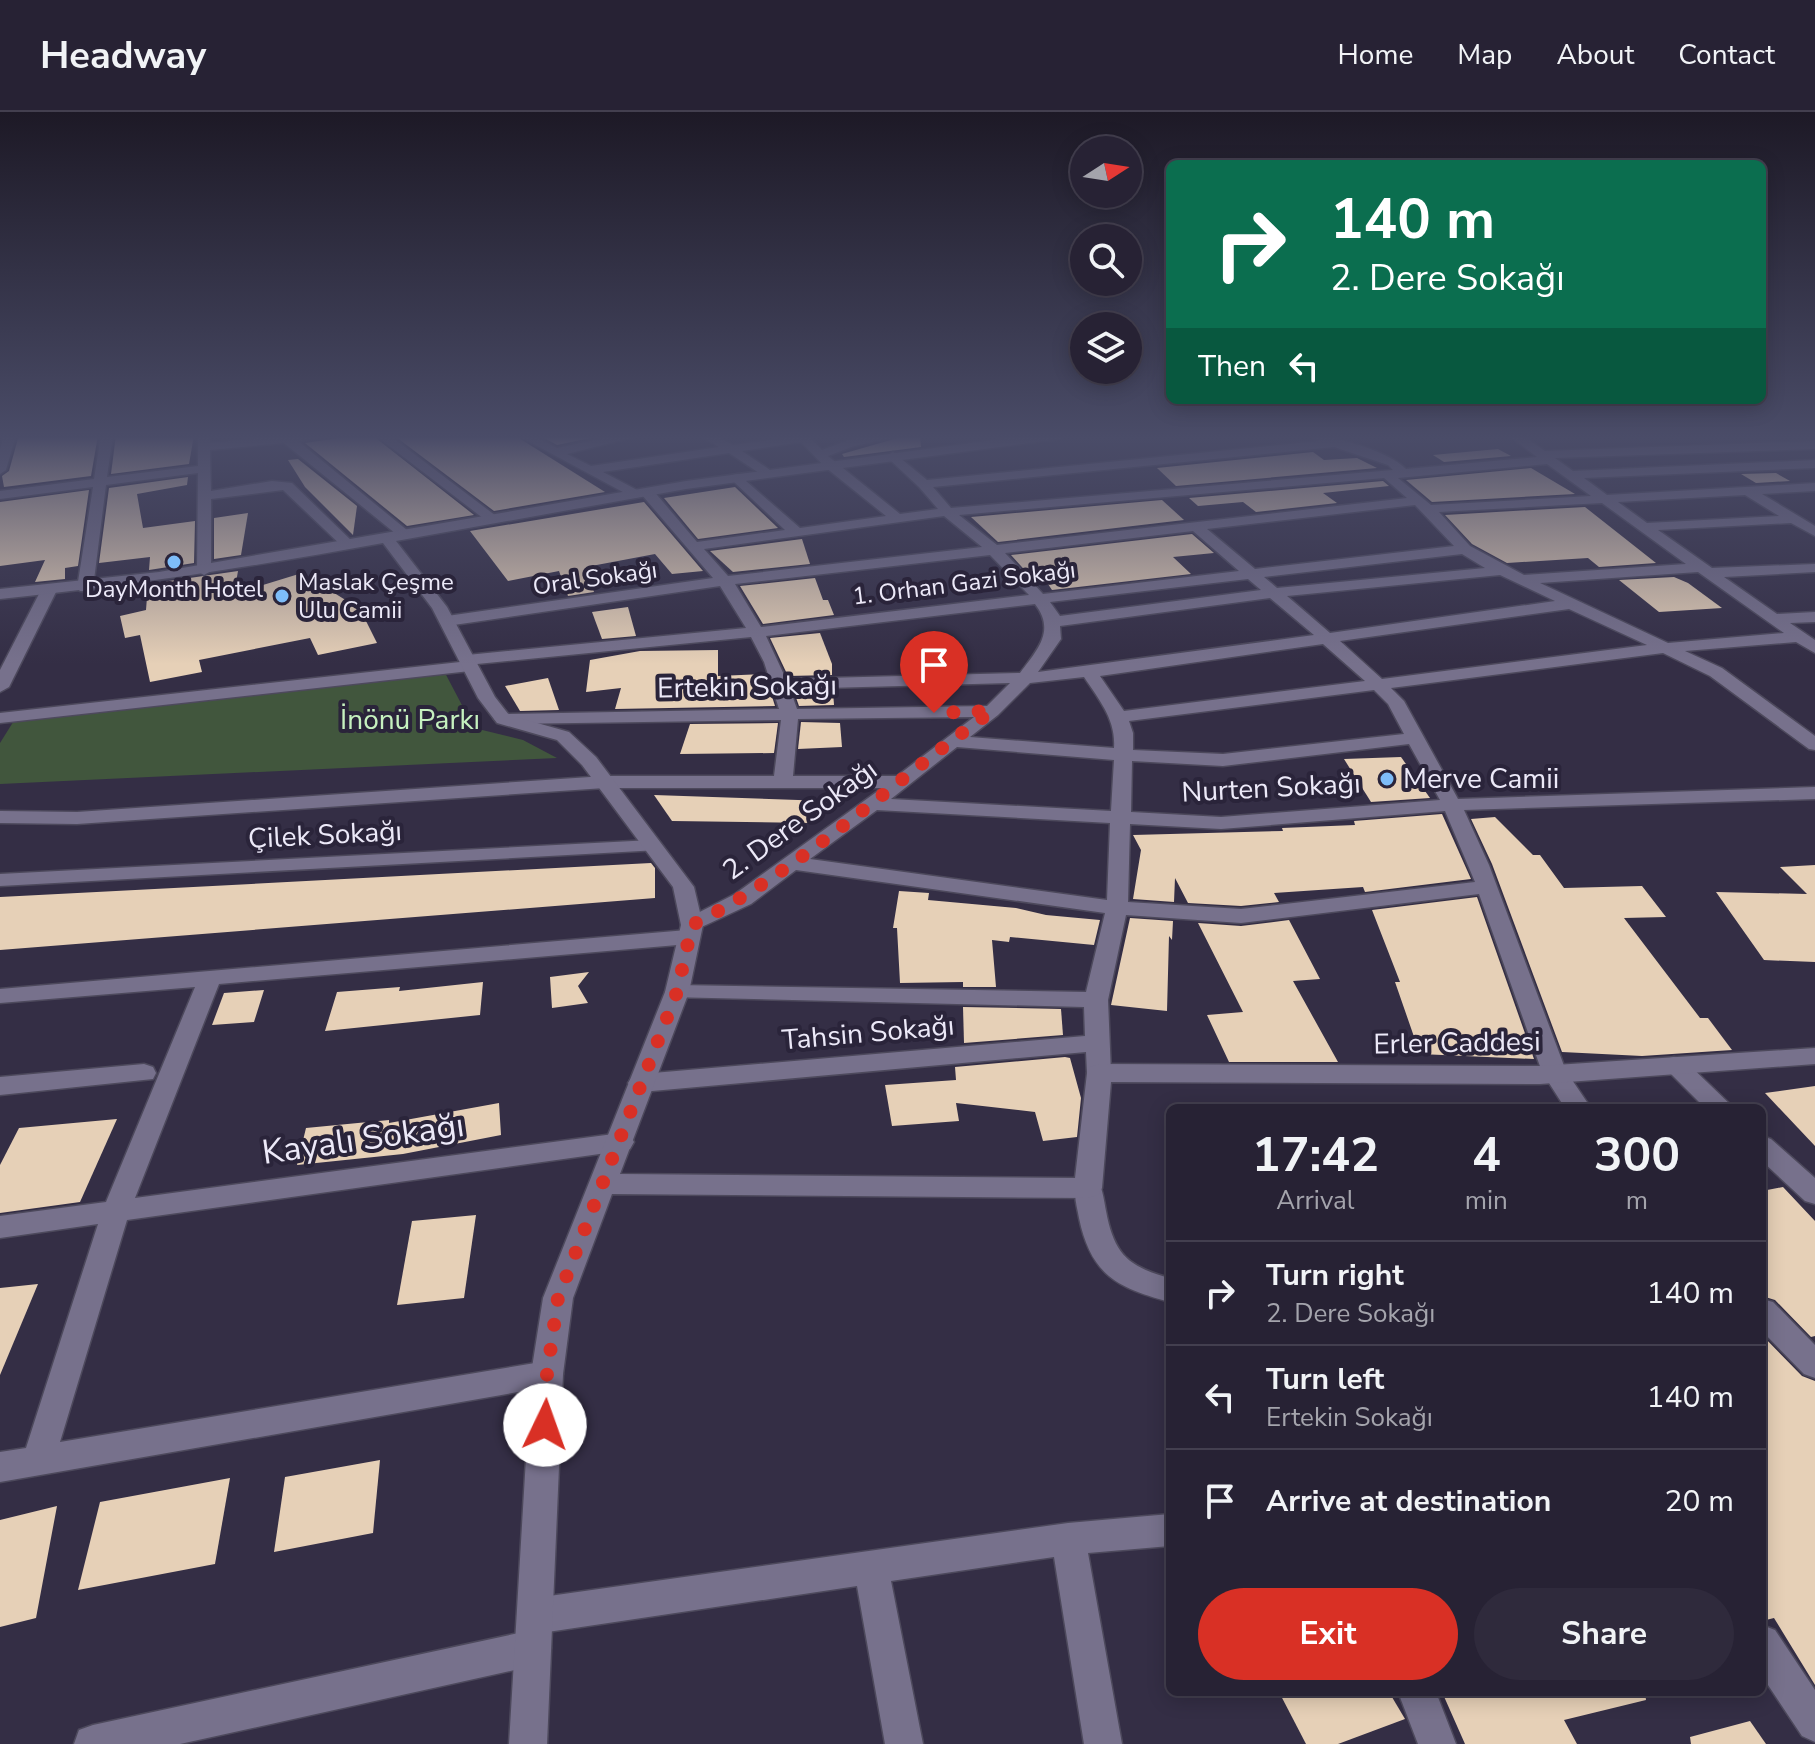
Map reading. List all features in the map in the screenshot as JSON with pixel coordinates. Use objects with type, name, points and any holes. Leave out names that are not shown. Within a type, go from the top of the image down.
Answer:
[{"type":"street","points":[[85,588],[96,511]]},
{"type":"street","points":[[203,511],[204,571]]},
{"type":"street","points":[[313,511],[349,545]]},
{"type":"street","points":[[367,511],[396,537],[447,621],[487,698],[503,719],[563,736],[605,782],[683,887],[691,931],[677,992],[558,1298],[547,1374],[528,1744]]},
{"type":"street","points":[[483,511],[493,519]]},
{"type":"street","points":[[0,594],[85,588],[204,571],[538,511]]},
{"type":"street","points":[[660,511],[696,546],[736,595],[780,684],[790,715],[783,782]]},
{"type":"street","points":[[774,511],[796,532]]},
{"type":"street","points":[[888,511],[898,519]]},
{"type":"street","points":[[696,546],[956,511]]},
{"type":"street","name":"Oral Sokağı","points":[[447,621],[725,581],[1195,526],[1356,511]]},
{"type":"street","points":[[1429,511],[1465,549],[1500,571],[1716,672],[1815,745]]},
{"type":"street","points":[[1622,511],[1815,648]]},
{"type":"street","points":[[1781,511],[1815,532]]},
{"type":"street","points":[[947,512],[993,549],[1040,599],[1052,615],[1052,622],[1274,593],[1500,571]]},
{"type":"street","points":[[1644,527],[1815,518]]},
{"type":"street","points":[[1195,526],[1327,637],[1395,701],[1452,805],[1486,887],[1554,1072],[1575,1104]]},
{"type":"street","name":"1. Orhan Gazi Sokağı","points":[[0,718],[1465,549]]},
{"type":"street","points":[[1517,580],[1815,568]]},
{"type":"street","points":[[0,687],[49,590]]},
{"type":"street","points":[[780,684],[1025,678],[1089,672],[1569,604]]},
{"type":"street","points":[[1775,619],[1815,617]]},
{"type":"street","name":"2. Dere Sokağı","points":[[691,931],[743,899],[873,804],[992,711],[1025,678],[1053,639],[1052,622]]},
{"type":"street","points":[[1119,717],[1666,648],[1799,637]]},
{"type":"street","points":[[1089,672],[1119,717],[1124,733],[1117,908],[1096,1000],[1099,1073],[1088,1188],[1096,1238],[1114,1269],[1143,1284],[1166,1289]]},
{"type":"street","name":"Ertekin Sokağı","points":[[503,719],[992,711]]},
{"type":"street","points":[[951,741],[1123,757],[1223,760],[1414,738]]},
{"type":"street","points":[[0,817],[77,818],[605,782],[899,782]]},
{"type":"street","name":"Nurten Sokağı","points":[[873,804],[1221,823],[1452,805],[1815,793]]},
{"type":"street","name":"Çilek Sokağı","points":[[0,880],[652,846]]},
{"type":"street","points":[[792,863],[1117,908],[1241,916],[1486,887]]},
{"type":"street","points":[[0,996],[691,931]]},
{"type":"street","points":[[38,1461],[116,1211],[210,978]]},
{"type":"street","points":[[677,992],[1096,1000]]},
{"type":"street","name":"Tahsin Sokağı","points":[[641,1083],[1100,1043]]},
{"type":"street","name":"Erler Caddesi","points":[[1099,1073],[1515,1075],[1815,1056]]},
{"type":"street","points":[[1674,1065],[1717,1104]]},
{"type":"street","points":[[0,1086],[144,1073]]},
{"type":"street","name":"Kayalı Sokağı","points":[[0,1227],[621,1142]]},
{"type":"street","points":[[1766,1150],[1815,1194]]},
{"type":"street","points":[[602,1184],[1088,1188]]},
{"type":"street","points":[[1766,1315],[1815,1365]]},
{"type":"street","points":[[0,1467],[547,1374]]},
{"type":"street","points":[[93,1744],[534,1632],[871,1567],[1068,1539],[1166,1530]]},
{"type":"street","points":[[1068,1539],[1103,1744]]},
{"type":"street","points":[[871,1567],[904,1744]]},
{"type":"street","points":[[1766,1649],[1815,1723]]},
{"type":"street","points":[[1419,1696],[1437,1744]]},
{"type":"green space","name":"İnönü Parkı","points":[[444,671],[474,728],[523,740],[557,758],[0,784],[0,743],[15,719]]},
{"type":"building","points":[[0,511],[86,511],[78,566],[65,568],[65,579],[35,582],[45,560],[0,566]]},
{"type":"building","points":[[106,511],[140,511],[143,528],[195,521],[194,563],[149,570],[150,557],[99,563]]},
{"type":"building","points":[[329,511],[356,511],[353,535]]},
{"type":"building","points":[[389,511],[469,511],[474,515],[407,526]]},
{"type":"building","points":[[589,511],[652,511],[703,571],[672,574],[655,554],[586,567],[594,592],[568,596],[559,571],[508,581],[470,531]]},
{"type":"building","points":[[675,511],[760,511],[778,528],[698,539]]},
{"type":"building","points":[[1037,511],[1174,511],[1184,520],[998,542],[971,517]]},
{"type":"building","points":[[1590,511],[1656,563],[1599,567],[1588,558],[1507,563],[1472,544],[1445,515]]},
{"type":"building","points":[[248,513],[241,555],[214,559],[214,518]]},
{"type":"building","points":[[1192,534],[1214,553],[1173,557],[1191,574],[1052,590],[1042,575],[1031,577],[1011,555]]},
{"type":"building","points":[[802,539],[810,564],[733,572],[710,551]]},
{"type":"building","points":[[238,571],[234,594],[302,573],[360,609],[377,643],[318,655],[310,638],[199,660],[202,672],[150,682],[140,635],[125,638],[120,616],[146,610],[148,584]]},
{"type":"building","points":[[1674,577],[1688,583],[1722,608],[1659,612],[1619,580]]},
{"type":"building","points":[[815,578],[823,600],[828,600],[834,615],[763,624],[740,586]]},
{"type":"building","points":[[628,607],[636,636],[602,639],[592,612]]},
{"type":"building","points":[[820,633],[832,664],[832,675],[788,676],[770,638]]},
{"type":"building","points":[[718,650],[718,676],[765,674],[775,706],[615,709],[621,688],[586,692],[590,660],[640,651]]},
{"type":"building","points":[[548,678],[559,710],[520,711],[505,686]]},
{"type":"building","points":[[833,691],[834,705],[799,706],[794,692]]},
{"type":"building","points":[[801,722],[840,723],[842,747],[798,749]]},
{"type":"building","points":[[778,723],[774,753],[680,754],[690,724]]},
{"type":"building","name":"Merve Camii","points":[[1401,757],[1430,798],[1371,802],[1344,759]]},
{"type":"building","points":[[654,795],[827,801],[812,823],[672,821]]},
{"type":"building","points":[[1442,814],[1471,879],[1365,892],[1363,887],[1274,893],[1279,902],[1241,906],[1188,903],[1175,878],[1174,902],[1133,899],[1141,850],[1133,835],[1283,831],[1282,828],[1355,825],[1354,821]]},
{"type":"building","points":[[1495,817],[1533,855],[1540,855],[1564,888],[1642,886],[1666,917],[1624,918],[1700,1018],[1708,1018],[1732,1050],[1642,1056],[1562,1052],[1492,864],[1471,819]]},
{"type":"building","points":[[651,863],[655,868],[655,898],[0,950],[0,897]]},
{"type":"building","points":[[1815,865],[1815,962],[1764,960],[1716,892],[1807,894],[1780,867]]},
{"type":"building","points":[[899,891],[929,893],[928,900],[1100,920],[1094,945],[1010,937],[1009,942],[992,940],[996,987],[963,987],[963,982],[900,983],[897,928],[893,928]]},
{"type":"building","points":[[1477,897],[1534,1059],[1420,1054],[1395,982],[1400,982],[1372,910]]},
{"type":"building","points":[[1130,918],[1173,921],[1172,940],[1169,936],[1167,1011],[1111,1005]]},
{"type":"building","points":[[1289,920],[1320,979],[1293,981],[1338,1062],[1229,1062],[1207,1015],[1243,1012],[1198,923],[1241,926]]},
{"type":"building","points":[[589,972],[578,986],[588,1003],[552,1008],[550,977]]},
{"type":"building","points":[[483,982],[480,1015],[325,1031],[337,992],[400,987],[399,991]]},
{"type":"building","points":[[264,990],[254,1022],[212,1025],[224,993]]},
{"type":"building","points":[[963,1007],[1061,1009],[1063,1035],[964,1043]]},
{"type":"building","points":[[1070,1058],[1081,1098],[1077,1137],[1043,1141],[1035,1112],[956,1103],[959,1121],[892,1126],[885,1085],[956,1080],[955,1067]]},
{"type":"building","points":[[1815,1086],[1815,1146],[1765,1093]]},
{"type":"building","points":[[499,1103],[501,1135],[403,1154],[297,1165],[306,1128],[389,1120],[389,1123]]},
{"type":"building","points":[[117,1119],[80,1202],[0,1213],[0,1165],[19,1128]]},
{"type":"building","points":[[1783,1187],[1815,1221],[1815,1336],[1811,1337],[1775,1300],[1766,1297],[1766,1190]]},
{"type":"building","points":[[476,1215],[464,1298],[397,1305],[412,1221]]},
{"type":"building","points":[[38,1284],[0,1375],[0,1288]]},
{"type":"building","points":[[1766,1339],[1802,1376],[1815,1381],[1815,1685],[1774,1618],[1766,1620]]},
{"type":"building","points":[[380,1460],[373,1533],[274,1552],[285,1477]]},
{"type":"building","points":[[230,1478],[215,1564],[78,1590],[100,1502]]},
{"type":"building","points":[[57,1506],[36,1618],[0,1627],[0,1520]]},
{"type":"building","points":[[1281,1696],[1391,1696],[1405,1719],[1338,1744],[1306,1744]]},
{"type":"building","points":[[1444,1696],[1646,1696],[1646,1700],[1564,1720],[1577,1744],[1465,1744]]},
{"type":"building","points":[[1750,1721],[1766,1744],[1691,1744],[1690,1737]]},
{"type":"place","name":"DayMonth Hotel","points":[[174,562]]},
{"type":"place","name":"Maslak Çeşme Ulu Camii","points":[[282,596]]},
{"type":"place","name":"Merve Camii","points":[[1387,779]]},
{"type":"route","points":[[545,1425],[547,1374],[558,1298],[677,992],[692,925],[743,899],[873,804],[992,711],[934,713]]}]
